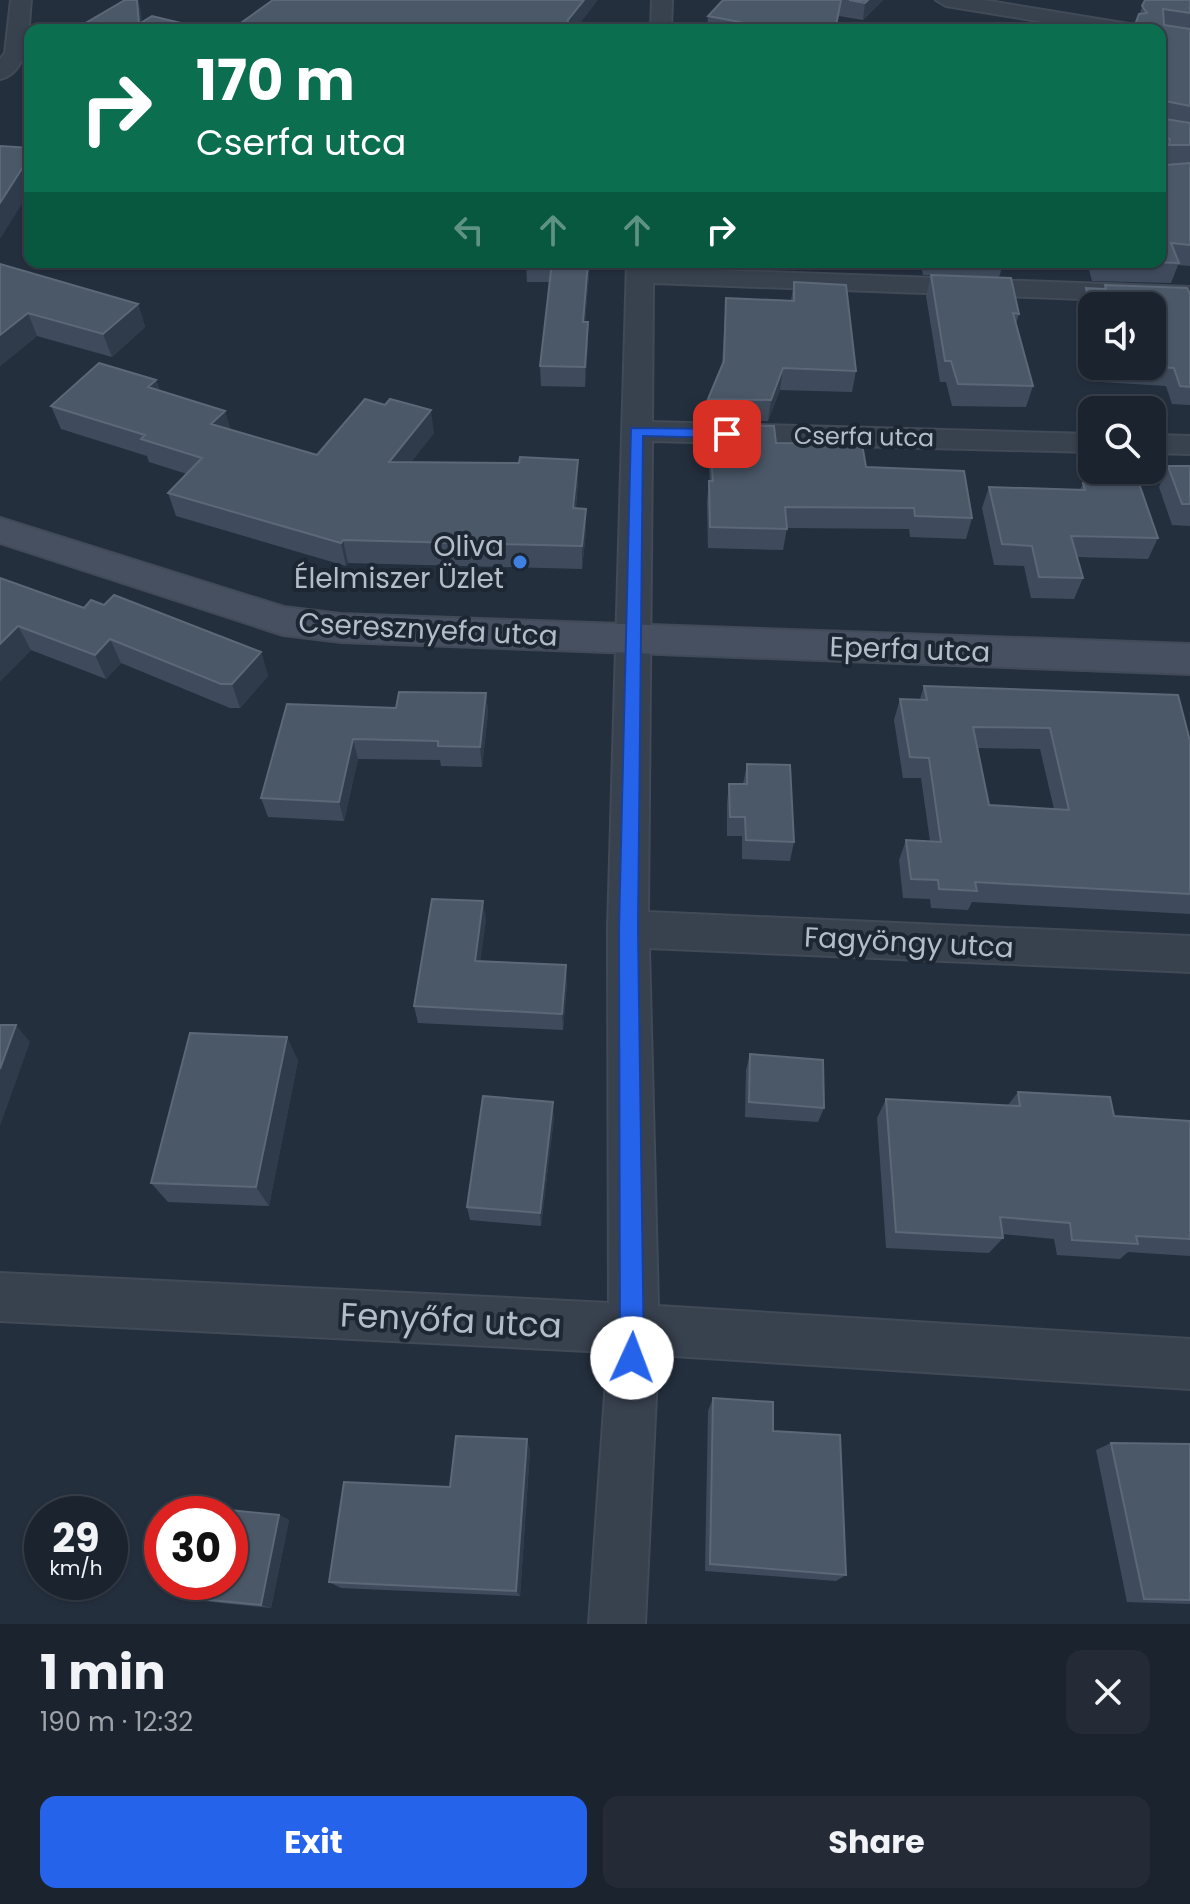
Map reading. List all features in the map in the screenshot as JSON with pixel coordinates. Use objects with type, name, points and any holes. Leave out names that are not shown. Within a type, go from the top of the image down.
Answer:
[{"type":"street","points":[[0,73],[15,54],[21,0]]},
{"type":"street","points":[[661,24],[662,0]]},
{"type":"street","points":[[946,0],[1095,24]]},
{"type":"street","points":[[1089,0],[1101,24]]},
{"type":"street","points":[[617,1624],[634,1329],[628,929],[640,269],[1190,295]]},
{"type":"street","name":"Cserfa utca","points":[[636,431],[1078,443]]},
{"type":"street","points":[[1166,444],[1190,445]]},
{"type":"street","name":"Cseresznyefa utca","points":[[0,530],[283,621],[341,628],[631,640]]},
{"type":"street","name":"Eperfa utca","points":[[631,640],[1190,659]]},
{"type":"street","name":"Fagyöngy utca","points":[[628,929],[1190,954]]},
{"type":"street","name":"Fenyőfa utca","points":[[0,1297],[634,1329],[1190,1364]]},
{"type":"building","points":[[125,0],[137,0],[139,24],[84,24]]},
{"type":"building","points":[[273,0],[584,0],[568,24],[239,24]]},
{"type":"building","points":[[723,0],[841,0],[836,24],[740,24],[708,16]]},
{"type":"building","points":[[1145,0],[1190,0],[1190,13],[1163,9],[1164,24],[1135,24],[1139,14],[1147,13],[1142,6]]},
{"type":"building","points":[[152,16],[185,24],[139,24]]},
{"type":"building","points":[[1166,25],[1190,29],[1190,106],[1166,101]]},
{"type":"building","points":[[1166,119],[1190,123],[1190,145],[1169,145],[1170,139],[1166,138]]},
{"type":"building","points":[[0,146],[24,148],[24,165],[0,203]]},
{"type":"building","points":[[1190,163],[1190,245],[1171,243],[1179,263],[1166,263],[1167,165]]},
{"type":"building","points":[[0,264],[138,304],[103,334],[28,313],[0,335]]},
{"type":"building","points":[[551,268],[588,268],[583,322],[588,322],[585,367],[540,366]]},
{"type":"building","points":[[931,275],[1011,278],[1019,314],[1013,313],[1033,386],[958,384],[951,361],[945,361]]},
{"type":"building","points":[[794,282],[846,285],[856,371],[783,368],[771,400],[708,399],[724,361],[726,298],[794,301]]},
{"type":"building","points":[[1105,285],[1187,288],[1190,294],[1190,387],[1180,386],[1174,368],[1166,368],[1166,292],[1087,292],[1086,288],[1106,289]]},
{"type":"building","points":[[99,363],[156,380],[148,387],[225,411],[211,424],[317,455],[365,399],[385,405],[390,399],[431,410],[389,462],[519,463],[520,457],[578,460],[573,508],[586,509],[582,546],[343,540],[341,543],[168,493],[202,458],[141,439],[145,435],[51,406]]},
{"type":"building","points":[[708,424],[774,426],[776,443],[862,444],[866,467],[964,471],[972,518],[915,516],[914,508],[785,507],[787,529],[710,527],[709,481],[713,481]]},
{"type":"building","points":[[1168,466],[1190,466],[1190,504],[1182,504]]},
{"type":"building","points":[[1083,484],[1139,484],[1158,538],[1071,536],[1083,578],[1039,577],[1032,546],[1002,544],[989,487],[1085,490]]},
{"type":"building","points":[[0,578],[84,608],[91,600],[104,605],[114,595],[261,652],[232,684],[221,684],[110,639],[95,655],[18,626],[0,644]]},
{"type":"building","points":[[924,686],[1178,695],[1190,741],[1190,894],[975,882],[977,891],[939,889],[938,880],[911,879],[906,840],[941,842],[929,758],[910,757],[900,699],[927,700]],"holes":[[[973,727],[1050,728],[1069,810],[989,805]]]},
{"type":"building","points":[[399,692],[486,693],[480,747],[438,746],[438,741],[353,739],[339,802],[261,798],[287,704],[396,708]]},
{"type":"building","points":[[747,764],[790,765],[794,842],[746,840],[745,817],[730,817],[729,784],[747,784]]},
{"type":"building","points":[[432,899],[483,901],[475,961],[566,965],[562,1014],[414,1006]]},
{"type":"building","points":[[0,1025],[16,1025],[0,1069]]},
{"type":"building","points":[[190,1033],[287,1037],[256,1187],[151,1183]]},
{"type":"building","points":[[750,1054],[823,1060],[824,1108],[749,1102]]},
{"type":"building","points":[[1018,1092],[1110,1097],[1114,1116],[1190,1121],[1190,1239],[1136,1236],[1138,1244],[1072,1240],[1070,1223],[1000,1217],[1003,1238],[896,1232],[886,1099],[1020,1106]]},
{"type":"building","points":[[483,1096],[553,1102],[540,1213],[467,1207]]},
{"type":"building","points":[[713,1398],[773,1402],[773,1431],[840,1435],[846,1575],[710,1564]]},
{"type":"building","points":[[456,1436],[527,1439],[516,1591],[329,1582],[344,1482],[450,1487]]},
{"type":"building","points":[[1111,1443],[1190,1444],[1190,1600],[1144,1599]]},
{"type":"building","points":[[248,1512],[279,1515],[261,1605],[210,1600],[248,1600]]},
{"type":"place","name":"Oliva Élelmiszer Üzlet","points":[[520,562]]},
{"type":"route","points":[[632,1358],[628,929],[636,431],[727,434]]}]
